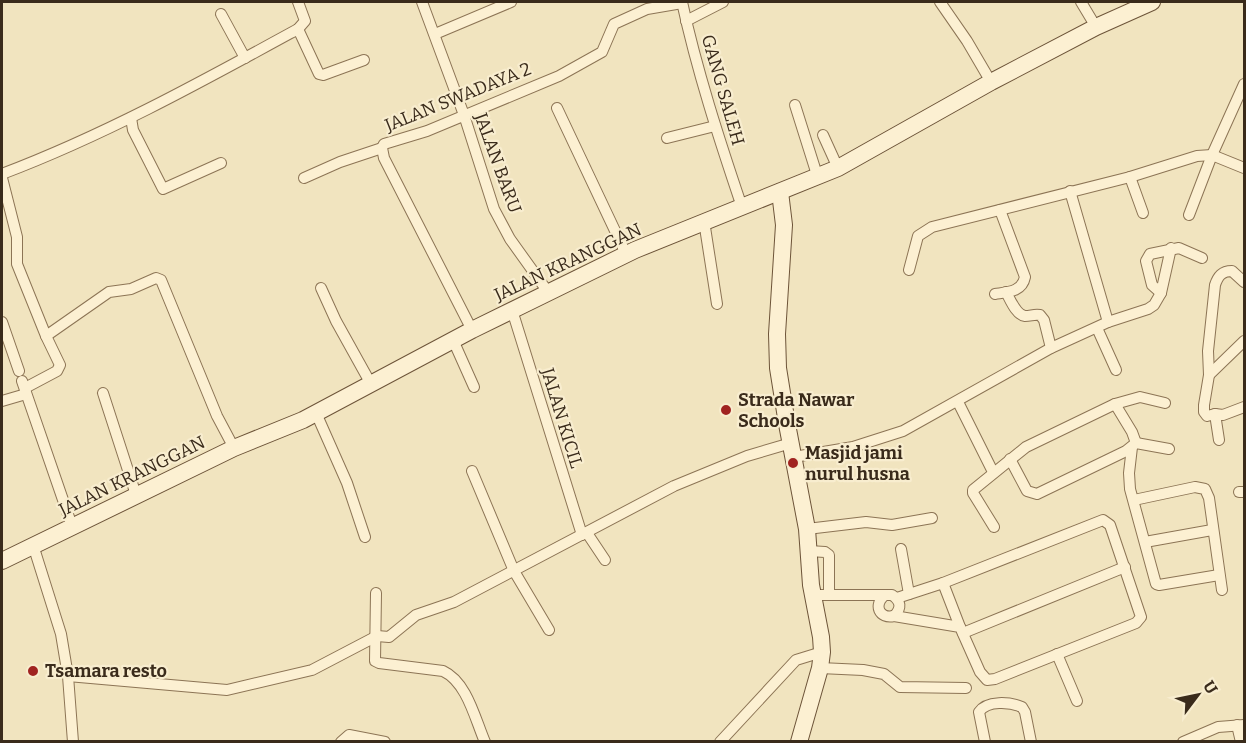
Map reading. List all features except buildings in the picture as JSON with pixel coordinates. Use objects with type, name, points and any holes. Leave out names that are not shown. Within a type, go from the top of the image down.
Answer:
[{"type":"main road","name":"JALAN KRANGGAN","points":[[2,561],[234,448],[316,413],[472,330],[626,254],[704,221],[818,178],[991,82],[1096,27],[1152,2]]},
{"type":"main road","points":[[780,192],[784,225],[777,334],[778,368],[809,551],[820,595],[821,660],[799,741]]},
{"type":"street","points":[[2,174],[55,154],[131,118],[298,29],[305,21],[298,2]]},
{"type":"street","name":"JALAN BARU","points":[[422,2],[464,115],[494,209],[510,238],[548,292]]},
{"type":"street","points":[[435,34],[511,2]]},
{"type":"street","points":[[682,2],[686,21]]},
{"type":"street","name":"JALAN SWADAYA 2","points":[[472,330],[384,158],[382,148],[384,144],[428,131],[559,76],[602,52],[614,24],[647,9],[682,2]]},
{"type":"street","name":"GANG SALEH","points":[[723,2],[686,21],[715,126],[742,207]]},
{"type":"street","points":[[940,2],[967,41],[991,82]]},
{"type":"street","points":[[1081,2],[1096,27]]},
{"type":"street","points":[[220,14],[245,58]]},
{"type":"street","points":[[298,29],[319,74],[323,75],[364,60]]},
{"type":"street","points":[[1189,215],[1212,155],[1245,84]]},
{"type":"street","points":[[795,105],[818,178]]},
{"type":"street","points":[[557,108],[626,254]]},
{"type":"street","points":[[131,118],[134,130],[163,189],[221,163]]},
{"type":"street","points":[[667,138],[715,126]]},
{"type":"street","points":[[823,135],[838,168]]},
{"type":"street","points":[[304,178],[340,162],[382,148]]},
{"type":"street","points":[[909,270],[918,236],[932,227],[1130,177],[1197,156],[1212,155],[1245,168]]},
{"type":"street","points":[[1130,177],[1143,213]]},
{"type":"street","points":[[2,178],[17,237],[17,264],[60,368],[23,384],[2,402]]},
{"type":"street","points":[[1070,191],[1108,322]]},
{"type":"street","points":[[1000,210],[1025,277],[1019,289],[1001,293],[1019,314],[1023,316],[1040,315],[1044,320],[1051,348]]},
{"type":"street","points":[[704,221],[717,304]]},
{"type":"street","points":[[1161,293],[1152,285],[1146,261],[1150,254],[1171,248],[1186,250],[1202,258]]},
{"type":"street","points":[[68,676],[226,690],[312,670],[377,636],[389,637],[416,615],[454,602],[674,486],[747,456],[792,450],[853,447],[903,431],[1051,348],[1108,322],[1148,309],[1155,304],[1161,293],[1171,248]]},
{"type":"street","points":[[1245,282],[1232,271],[1226,271],[1217,279],[1215,285],[1204,412],[1207,416],[1223,415],[1245,407]]},
{"type":"street","points":[[46,336],[109,292],[131,289],[156,278],[161,280],[217,416],[234,448]]},
{"type":"street","points":[[321,288],[336,321],[371,384]]},
{"type":"street","name":"JALAN KICIL","points":[[512,310],[584,534],[605,560]]},
{"type":"street","points":[[2,322],[72,526]]},
{"type":"street","points":[[1097,328],[1116,370]]},
{"type":"street","points":[[453,340],[474,387]]},
{"type":"street","points":[[1209,375],[1245,341]]},
{"type":"street","points":[[103,393],[136,495]]},
{"type":"street","points":[[994,527],[973,490],[1026,447],[1115,404],[1140,397],[1165,403]]},
{"type":"street","points":[[957,402],[993,472]]},
{"type":"street","points":[[1115,404],[1132,432],[1134,445],[1129,473],[1130,489],[1156,584],[1220,575]]},
{"type":"street","points":[[316,413],[347,483],[365,537]]},
{"type":"street","points":[[1215,414],[1220,440]]},
{"type":"street","points":[[1010,459],[1028,491],[1037,494],[1134,445],[1169,449]]},
{"type":"street","points":[[472,471],[514,571],[549,630]]},
{"type":"street","points":[[1134,500],[1196,487],[1205,489],[1209,498],[1222,590]]},
{"type":"street","points":[[807,529],[866,522],[891,525],[932,518]]},
{"type":"street","points":[[897,598],[943,583],[1103,520],[1110,525],[1125,567],[1140,612],[1139,621],[995,679],[987,680],[980,672],[943,583]]},
{"type":"street","points":[[1145,542],[1212,530]]},
{"type":"street","points":[[33,545],[61,634],[68,676],[73,741]]},
{"type":"street","points":[[901,549],[909,594]]},
{"type":"street","points":[[885,595],[879,600],[880,614],[962,630],[1125,567]]},
{"type":"street","points":[[376,593],[375,657],[378,663],[443,671],[455,679],[464,693],[485,741]]},
{"type":"street","points":[[820,595],[892,595],[897,598],[900,605],[899,611],[894,616]]},
{"type":"street","points":[[1057,654],[1077,701]]},
{"type":"street","points":[[720,741],[796,660],[821,660],[884,674],[900,687],[966,688]]},
{"type":"street","points":[[985,741],[979,712],[983,707],[1015,704],[1022,706],[1025,712],[1030,741]]},
{"type":"street","points":[[1183,741],[1218,727],[1241,725],[1241,741]]},
{"type":"street","points":[[341,741],[348,735],[385,741]]},
{"type":"place","name":"Strada Nawar Schools","points":[[726,410]]},
{"type":"place","name":"Masjid jami nurul husna","points":[[793,463]]},
{"type":"place","name":"Tsamara resto","points":[[33,671]]}]
